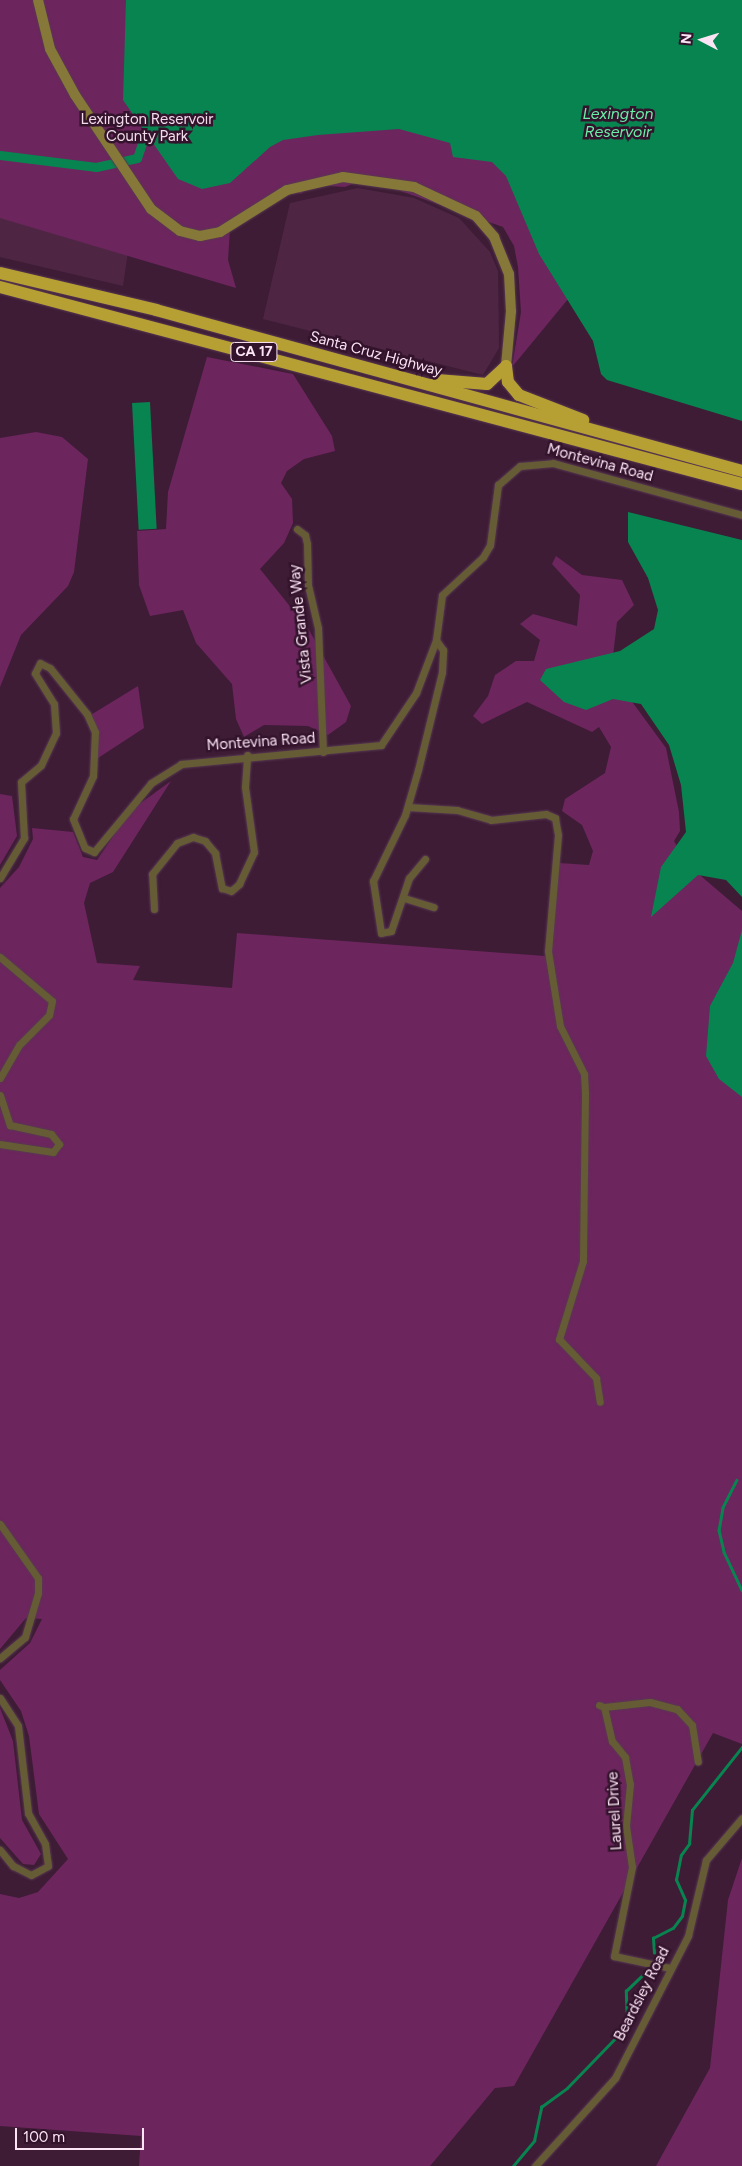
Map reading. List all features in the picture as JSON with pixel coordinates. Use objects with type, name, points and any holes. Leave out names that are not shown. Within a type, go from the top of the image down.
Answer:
[{"type":"highway","name":"Santa Cruz Highway","points":[[0,274],[371,369],[742,472]]},
{"type":"highway","name":"Santa Cruz Highway","points":[[0,287],[742,484]]},
{"type":"highway","points":[[371,369],[482,385],[495,380],[506,366]]},
{"type":"highway","points":[[506,366],[510,387],[522,397],[674,453]]},
{"type":"street","points":[[38,0],[50,49],[90,121],[147,204],[173,228],[200,236],[226,229],[287,190],[332,178],[385,180],[452,201],[483,222],[504,256],[511,302],[506,366]]},
{"type":"street","name":"Montevina Road","points":[[0,878],[24,838],[21,782],[41,765],[56,733],[54,704],[35,673],[40,663],[50,668],[95,732],[93,776],[73,819],[90,852],[105,842],[151,783],[173,768],[190,761],[247,755],[323,752],[381,745],[416,693],[436,640],[442,595],[483,558],[490,545],[498,485],[526,464],[559,464],[742,514]]},
{"type":"street","name":"Vista Grande Way","points":[[297,529],[307,544],[308,585],[318,628],[323,752]]},
{"type":"street","points":[[425,859],[409,878],[404,898],[391,931],[381,933],[374,881],[408,807],[442,672],[443,650],[436,640]]},
{"type":"street","points":[[154,909],[152,874],[177,843],[193,838],[205,841],[215,853],[222,888],[231,891],[239,884],[254,852],[244,787],[247,755]]},
{"type":"street","points":[[408,807],[457,810],[491,820],[546,814],[555,818],[558,835],[548,951],[560,1026],[584,1074],[585,1093],[583,1261],[559,1339],[596,1378],[600,1402]]},
{"type":"street","points":[[404,898],[434,907]]},
{"type":"street","points":[[0,957],[52,1001],[49,1015],[19,1044],[0,1078]]},
{"type":"street","points":[[0,1095],[10,1125],[51,1134],[58,1144],[52,1152],[0,1144]]},
{"type":"street","points":[[0,1524],[38,1578],[38,1593],[26,1636],[0,1658]]},
{"type":"street","points":[[0,1698],[18,1726],[28,1813],[45,1844],[48,1866],[31,1875],[13,1866],[0,1850]]},
{"type":"street","name":"Laurel Drive","points":[[670,1968],[614,1956],[632,1867],[626,1826],[630,1784],[625,1757],[612,1741],[602,1706],[650,1702],[678,1709],[692,1725],[698,1762]]},
{"type":"street","name":"Beardsley Road","points":[[535,2166],[614,2078],[688,1936],[706,1860],[742,1818]]},
{"type":"shaded area","points":[[0,178],[135,204],[123,286],[0,257]]},
{"type":"shaded area","points":[[358,188],[414,198],[459,218],[490,252],[498,271],[499,348],[483,375],[263,319],[290,203]]},
{"type":"green space","name":"Lexington Reservoir","points":[[0,0],[742,0],[606,253],[512,367],[521,312],[518,267],[514,246],[503,227],[392,188],[359,181],[345,187],[315,185],[300,194],[297,189],[230,229],[228,260],[236,288],[0,218]]},
{"type":"green space","points":[[207,357],[293,374],[332,436],[335,451],[304,459],[287,471],[281,483],[292,499],[293,523],[284,543],[260,569],[309,630],[351,706],[346,722],[328,735],[308,726],[264,725],[244,737],[236,719],[232,684],[196,643],[183,610],[150,616],[139,585],[137,531],[166,529],[168,492]]},
{"type":"green space","points":[[36,432],[62,437],[88,459],[74,572],[68,586],[21,635],[0,687],[0,438]]},
{"type":"green space","points":[[556,556],[582,575],[622,580],[634,605],[617,622],[611,673],[666,748],[679,812],[680,831],[674,841],[688,865],[742,911],[742,1744],[713,1733],[514,2086],[495,2088],[430,2166],[139,2166],[141,2136],[0,2126],[0,1894],[19,1898],[38,1892],[68,1859],[39,1814],[29,1736],[21,1711],[0,1680],[0,1670],[30,1643],[42,1619],[26,1618],[0,1649],[0,888],[19,867],[33,839],[32,828],[73,832],[83,857],[97,860],[131,810],[171,781],[113,872],[90,883],[84,903],[97,963],[140,966],[133,980],[232,988],[237,933],[545,956],[559,863],[589,865],[593,851],[582,825],[562,811],[565,799],[605,773],[611,747],[599,727],[592,732],[527,702],[482,724],[473,716],[488,696],[495,675],[516,661],[534,661],[540,640],[520,624],[533,614],[577,626],[580,595],[552,564]]},
{"type":"green space","points":[[138,686],[144,728],[95,760],[89,716]]},
{"type":"green space","points":[[0,794],[12,796],[17,836],[0,865]]},
{"type":"green space","points":[[0,1708],[13,1741],[22,1820],[41,1854],[34,1865],[23,1864],[0,1838]]},
{"type":"green space","points":[[742,1858],[742,2166],[656,2166],[710,2068],[728,1900]]},
{"type":"water","name":"Lexington Reservoir","points":[[126,0],[742,0],[742,421],[607,380],[601,374],[593,341],[539,254],[506,176],[492,162],[453,157],[450,143],[399,129],[318,135],[283,140],[270,147],[230,183],[202,189],[178,179],[123,100]]},
{"type":"water","points":[[150,402],[157,529],[139,530],[132,403]]},
{"type":"water","points":[[628,512],[742,540],[742,897],[726,880],[698,875],[651,917],[661,867],[686,832],[681,785],[669,745],[641,704],[613,699],[586,710],[564,702],[540,680],[546,669],[620,651],[654,629],[658,610],[648,578],[628,542]]},
{"type":"water","points":[[742,930],[742,1097],[719,1079],[706,1056],[710,1006],[733,963]]},
{"type":"waterway","points":[[0,155],[96,167],[137,158],[146,132]]},
{"type":"waterway","points":[[737,1480],[723,1508],[719,1530],[724,1552],[742,1590]]},
{"type":"waterway","points":[[654,1953],[653,1938],[673,1928],[682,1916],[685,1900],[676,1880],[681,1855],[689,1844],[692,1810],[742,1747]]},
{"type":"waterway","points":[[513,2166],[534,2141],[541,2107],[567,2088],[627,2026],[626,1991],[647,1971]]},
{"type":"park label","name":"Lexington Reservoir County Park","points":[[147,128]]}]
